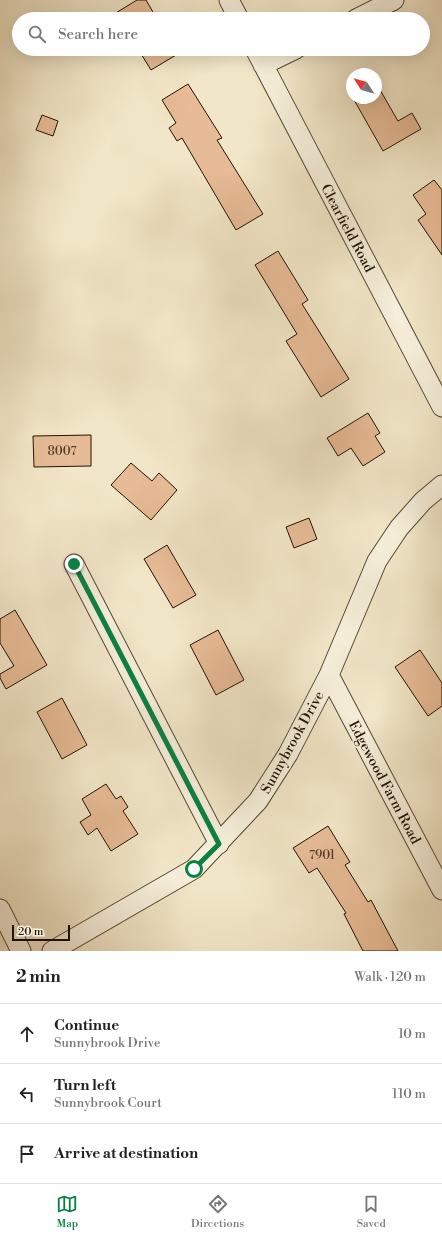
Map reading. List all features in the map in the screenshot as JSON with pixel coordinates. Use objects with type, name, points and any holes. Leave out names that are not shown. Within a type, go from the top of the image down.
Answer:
[{"type":"street","points":[[229,0],[235,12]]},
{"type":"street","points":[[370,12],[394,0]]},
{"type":"street","name":"Clearfield Road","points":[[259,57],[442,407]]},
{"type":"street","name":"Sunnybrook Drive","points":[[52,951],[194,869],[258,801],[288,754],[329,675],[377,561],[399,528],[423,501],[442,485]]},
{"type":"street","points":[[74,564],[219,844]]},
{"type":"street","name":"Edgewood Farm Road","points":[[329,675],[442,890]]},
{"type":"street","points":[[0,909],[21,951]]},
{"type":"building","points":[[137,0],[146,0],[153,12],[117,12]]},
{"type":"building","points":[[142,56],[174,56],[151,70]]},
{"type":"building","points":[[188,84],[222,138],[217,140],[263,214],[236,230],[182,138],[177,141],[169,128],[176,123],[162,100]]},
{"type":"building","points":[[382,93],[398,121],[412,113],[421,129],[383,151],[356,104],[382,104]]},
{"type":"building","points":[[42,115],[58,121],[53,136],[36,130]]},
{"type":"building","points":[[434,180],[442,190],[442,255],[418,220],[426,214],[413,195]]},
{"type":"building","points":[[278,251],[308,300],[302,304],[349,379],[321,397],[286,341],[297,334],[255,265]]},
{"type":"building","points":[[368,413],[380,433],[375,436],[385,452],[363,466],[351,448],[338,456],[327,438]]},
{"type":"building","points":[[91,435],[91,466],[34,467],[33,436]]},
{"type":"building","points":[[131,463],[152,481],[159,473],[177,490],[151,520],[111,485]]},
{"type":"building","points":[[309,518],[317,539],[294,548],[286,527]]},
{"type":"building","points":[[167,545],[196,595],[173,608],[144,559]]},
{"type":"building","points":[[15,610],[47,665],[6,689],[0,678],[0,674],[14,666],[0,643],[0,619]]},
{"type":"building","points":[[218,630],[244,680],[216,695],[190,645]]},
{"type":"building","points":[[420,650],[442,683],[442,706],[428,716],[395,667]]},
{"type":"building","points":[[62,698],[87,745],[62,759],[37,712]]},
{"type":"building","points":[[106,784],[116,799],[121,796],[128,807],[123,811],[138,834],[111,851],[97,828],[88,835],[80,822],[91,815],[82,799]]},
{"type":"building","points":[[328,826],[350,862],[345,865],[368,902],[371,900],[398,951],[363,951],[344,914],[346,913],[317,868],[309,873],[293,848]]},
{"type":"route","points":[[74,564],[219,844],[194,869]]}]
